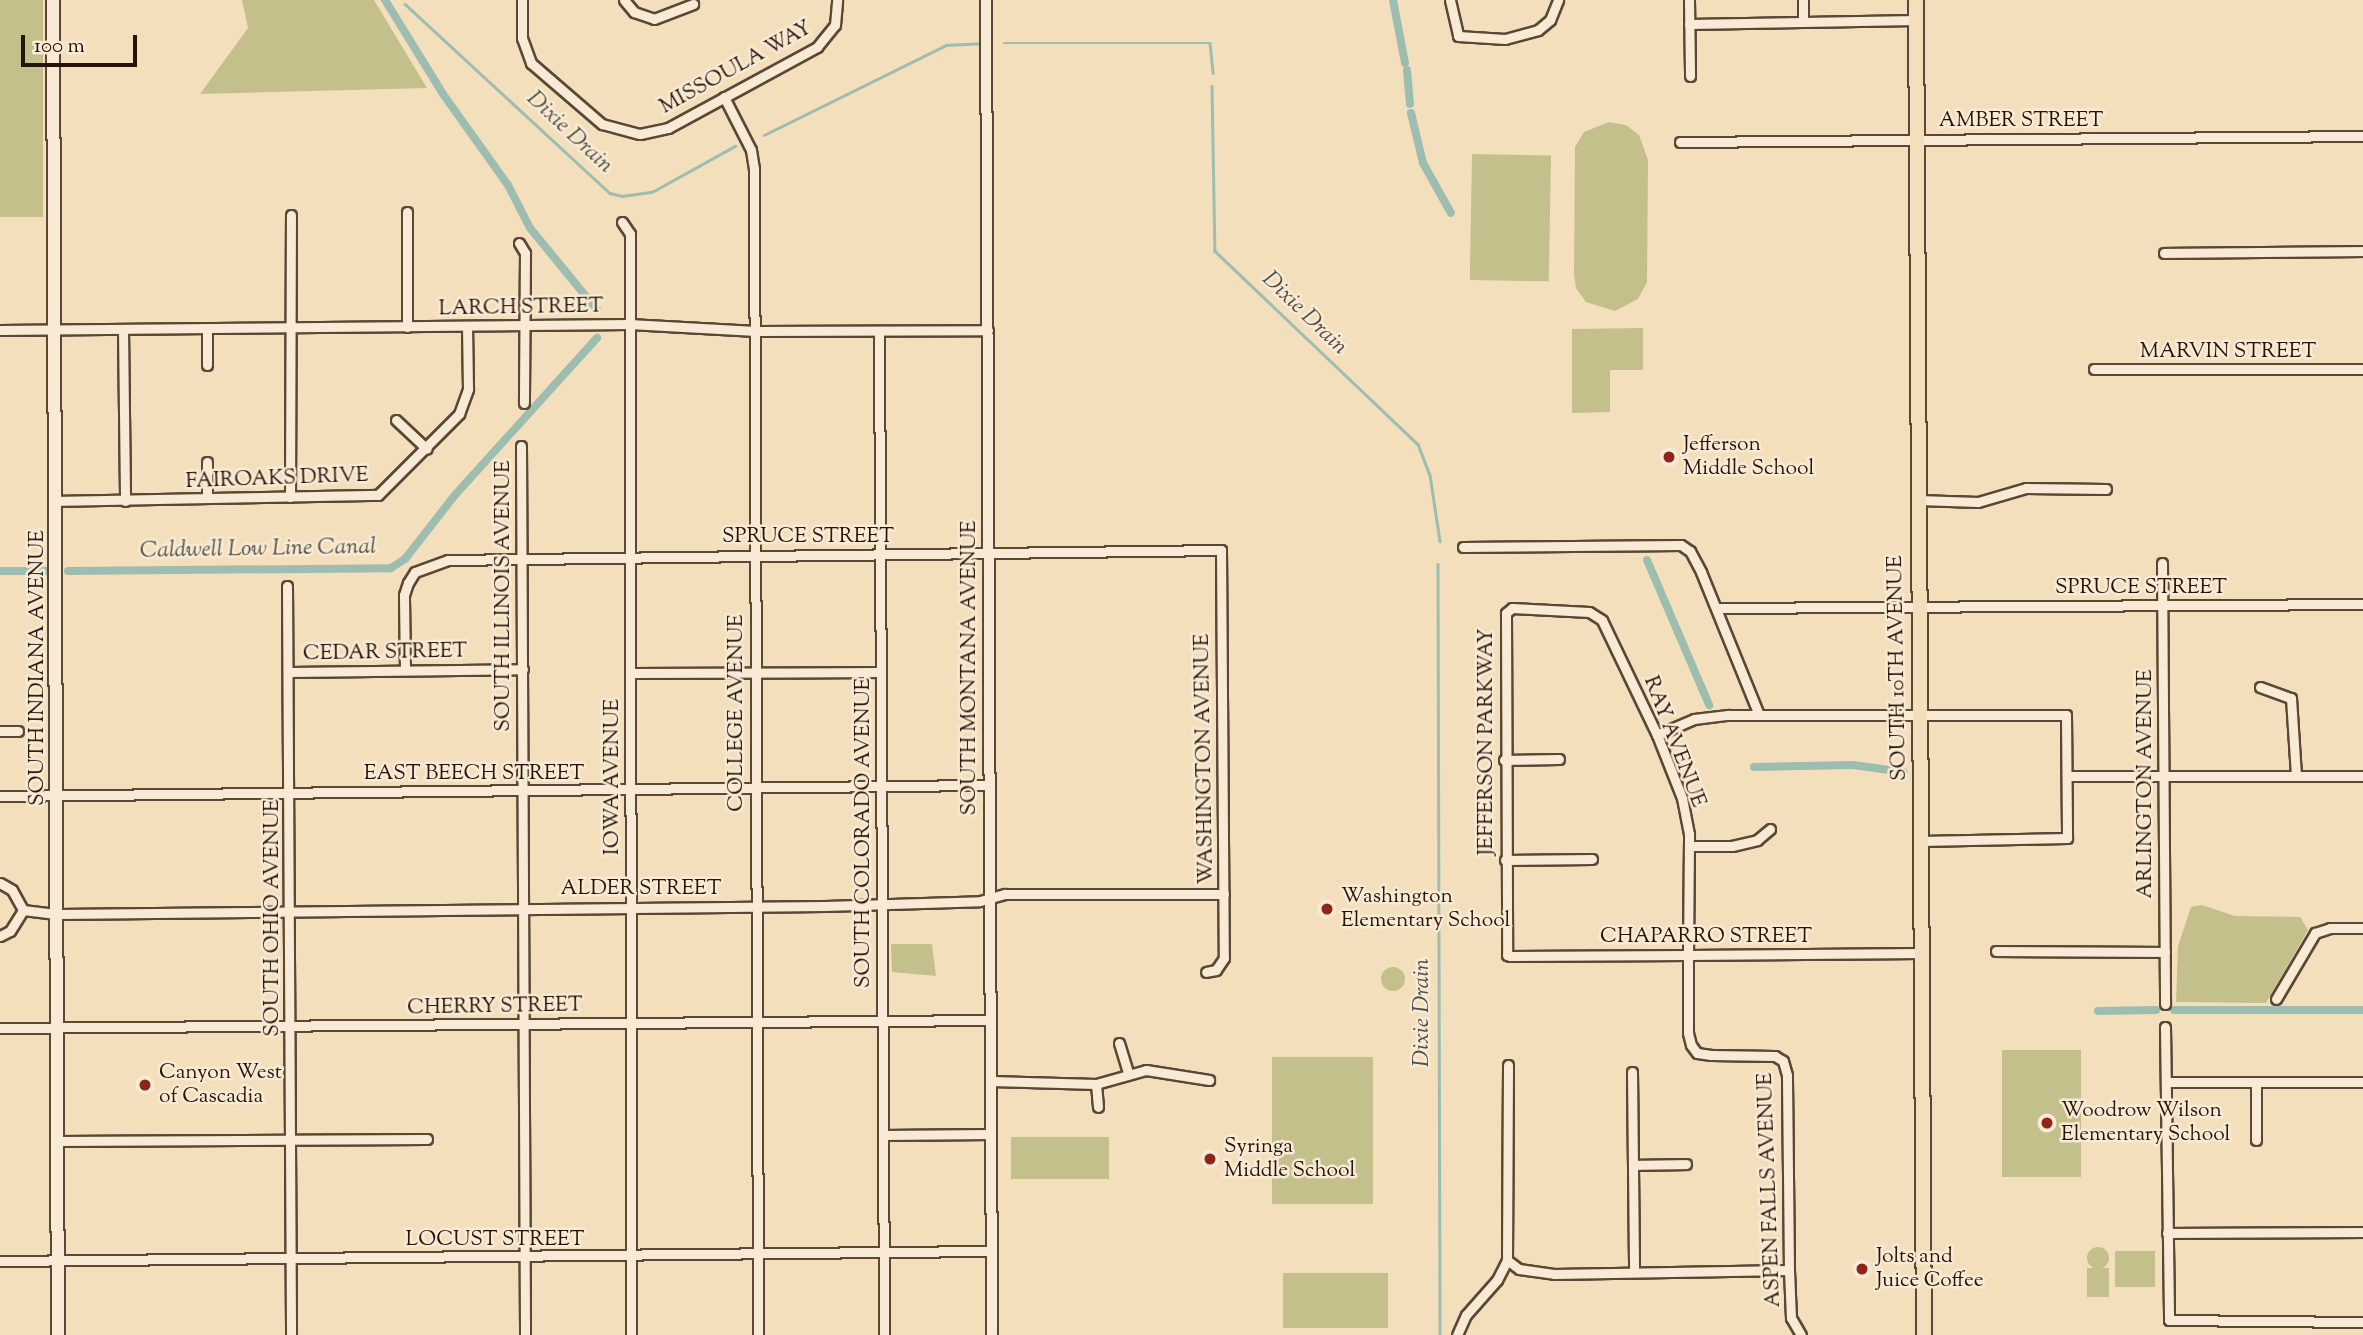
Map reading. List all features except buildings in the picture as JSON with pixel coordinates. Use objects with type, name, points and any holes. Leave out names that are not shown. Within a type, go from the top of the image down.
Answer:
[{"type":"main road","name":"SOUTH INDIANA AVENUE","points":[[53,0],[57,501],[58,1335]]},
{"type":"main road","name":"SOUTH 10TH AVENUE","points":[[1916,0],[1924,1335]]},
{"type":"street","name":"MISSOULA WAY","points":[[522,0],[522,38],[531,63],[591,117],[612,130],[653,132],[817,47],[835,25],[836,0]]},
{"type":"street","points":[[624,0],[634,12],[654,19],[693,4]]},
{"type":"street","name":"SOUTH MONTANA AVENUE","points":[[986,0],[992,1335]]},
{"type":"street","points":[[1450,0],[1454,31],[1468,39],[1522,37],[1550,20],[1558,0]]},
{"type":"street","points":[[1689,0],[1690,76]]},
{"type":"street","points":[[1803,0],[1804,21]]},
{"type":"street","points":[[1689,24],[1916,20]]},
{"type":"street","name":"COLLEGE AVENUE","points":[[724,97],[751,150],[754,169],[758,1335]]},
{"type":"street","name":"AMBER STREET","points":[[1680,142],[2363,136]]},
{"type":"street","points":[[407,212],[407,327]]},
{"type":"street","points":[[290,497],[291,215]]},
{"type":"street","name":"IOWA AVENUE","points":[[622,222],[629,234],[632,1335]]},
{"type":"street","points":[[519,243],[525,253],[524,403]]},
{"type":"street","points":[[2164,253],[2363,251]]},
{"type":"street","name":"LARCH STREET","points":[[0,330],[629,324],[756,331],[988,330]]},
{"type":"street","name":"FAIROAKS DRIVE","points":[[57,501],[378,495],[427,449],[466,401],[467,326]]},
{"type":"street","points":[[123,330],[125,501]]},
{"type":"street","points":[[207,330],[207,365]]},
{"type":"street","name":"SOUTH COLORADO AVENUE","points":[[878,331],[884,1335]]},
{"type":"street","name":"MARVIN STREET","points":[[2094,369],[2363,369]]},
{"type":"street","points":[[396,420],[427,449]]},
{"type":"street","name":"SOUTH ILLINOIS AVENUE","points":[[521,446],[525,1335]]},
{"type":"street","points":[[206,462],[207,498]]},
{"type":"street","points":[[1918,500],[1978,502],[2026,488],[2106,489]]},
{"type":"street","points":[[1463,547],[1681,545],[1690,551],[1759,715]]},
{"type":"street","name":"SPRUCE STREET","points":[[405,670],[407,586],[415,572],[430,564],[630,556],[1221,550]]},
{"type":"street","name":"WASHINGTON AVENUE","points":[[1206,972],[1220,967],[1224,958],[1221,550]]},
{"type":"street","name":"ARLINGTON AVENUE","points":[[2162,563],[2165,1004]]},
{"type":"street","name":"SOUTH OHIO AVENUE","points":[[288,586],[291,1335]]},
{"type":"street","name":"SPRUCE STREET","points":[[1716,608],[2363,604]]},
{"type":"street","name":"JEFFERSON PARKWAY","points":[[1505,941],[1503,620],[1512,608],[1532,609]]},
{"type":"street","name":"RAY AVENUE","points":[[1532,609],[1589,612],[1602,620],[1657,735],[1682,798],[1689,846],[1688,955]]},
{"type":"street","name":"CEDAR STREET","points":[[290,672],[523,669]]},
{"type":"street","points":[[630,673],[881,672]]},
{"type":"street","points":[[2260,687],[2291,698],[2295,776]]},
{"type":"street","points":[[1657,735],[1694,719],[1759,715],[2066,715],[2067,838],[1921,841]]},
{"type":"street","points":[[0,731],[18,731]]},
{"type":"street","points":[[1504,760],[1559,759]]},
{"type":"street","points":[[2067,776],[2363,776]]},
{"type":"street","name":"EAST BEECH STREET","points":[[0,796],[989,785]]},
{"type":"street","points":[[1689,846],[1732,846],[1757,840],[1770,829]]},
{"type":"street","points":[[1505,860],[1592,859]]},
{"type":"street","points":[[0,883],[12,890],[23,910],[10,931],[0,936]]},
{"type":"street","name":"ALDER STREET","points":[[23,910],[58,914],[756,906],[882,904],[990,898],[1005,894],[1224,894]]},
{"type":"street","points":[[2276,999],[2315,933],[2330,928],[2363,928]]},
{"type":"street","name":"CHAPARRO STREET","points":[[1505,941],[1510,956],[1921,953]]},
{"type":"street","points":[[1996,951],[2165,952]]},
{"type":"street","name":"ASPEN FALLS AVENUE","points":[[1688,955],[1691,1045],[1704,1054],[1775,1056],[1783,1061],[1787,1075],[1788,1270],[1791,1318],[1801,1335]]},
{"type":"street","name":"CHERRY STREET","points":[[0,1028],[990,1020]]},
{"type":"street","points":[[2165,1027],[2169,1320],[2363,1322]]},
{"type":"street","points":[[1119,1043],[1128,1073]]},
{"type":"street","points":[[1457,1335],[1466,1315],[1497,1280],[1507,1260],[1508,1065]]},
{"type":"street","points":[[990,1081],[1096,1084],[1128,1073],[1173,1072],[1209,1080]]},
{"type":"street","points":[[1632,1072],[1634,1272]]},
{"type":"street","points":[[2166,1082],[2363,1082]]},
{"type":"street","points":[[2256,1082],[2256,1140]]},
{"type":"street","points":[[1096,1084],[1098,1107]]},
{"type":"street","points":[[883,1135],[991,1134]]},
{"type":"street","points":[[58,1141],[426,1139]]},
{"type":"street","points":[[1633,1165],[1686,1164]]},
{"type":"street","points":[[2166,1233],[2363,1232]]},
{"type":"street","name":"LOCUST STREET","points":[[0,1261],[631,1257],[991,1251]]},
{"type":"street","points":[[1507,1260],[1519,1269],[1555,1274],[1788,1270]]},
{"type":"shaded area","points":[[0,0],[43,0],[43,217],[0,217]]},
{"type":"shaded area","points":[[242,0],[374,0],[427,88],[200,94],[248,28]]},
{"type":"shaded area","points":[[1609,122],[1626,125],[1639,135],[1648,160],[1647,282],[1638,299],[1615,311],[1586,302],[1576,288],[1574,274],[1575,147],[1584,132]]},
{"type":"shaded area","points":[[1472,154],[1551,155],[1549,281],[1470,280]]},
{"type":"shaded area","points":[[1643,328],[1643,370],[1610,370],[1610,412],[1572,413],[1572,329]]},
{"type":"shaded area","points":[[2202,905],[2235,916],[2300,917],[2308,930],[2266,1003],[2176,1002],[2178,946],[2191,907]]},
{"type":"shaded area","points":[[891,944],[932,944],[936,976],[892,972]]},
{"type":"shaded area","points":[[1393,967],[1401,971],[1405,979],[1401,987],[1393,991],[1385,987],[1381,979],[1385,971]]},
{"type":"shaded area","points":[[2002,1050],[2081,1050],[2081,1177],[2002,1177]]},
{"type":"shaded area","points":[[1272,1057],[1373,1057],[1373,1204],[1272,1204]]},
{"type":"shaded area","points":[[1011,1137],[1109,1137],[1109,1179],[1011,1179]]},
{"type":"shaded area","points":[[2098,1247],[2108,1254],[2109,1258],[2102,1268],[2098,1269],[2088,1262],[2087,1258],[2094,1248]]},
{"type":"shaded area","points":[[2115,1251],[2155,1251],[2155,1287],[2115,1287]]},
{"type":"shaded area","points":[[2087,1268],[2109,1268],[2109,1297],[2087,1297]]},
{"type":"shaded area","points":[[1283,1273],[1388,1273],[1388,1328],[1283,1328]]},
{"type":"waterway","name":"Caldwell Low Line Canal","points":[[385,0],[443,94],[508,185],[530,228],[597,310]]},
{"type":"waterway","name":"Caldwell Low Line Canal","points":[[1393,0],[1405,63]]},
{"type":"waterway","name":"Dixie Drain","points":[[405,4],[610,193],[622,196],[652,192],[735,146]]},
{"type":"waterway","name":"Dixie Drain","points":[[764,135],[946,45],[980,43]]},
{"type":"waterway","name":"Dixie Drain","points":[[1004,43],[1210,43],[1213,73]]},
{"type":"waterway","name":"Caldwell Low Line Canal","points":[[1407,70],[1410,104]]},
{"type":"waterway","name":"Dixie Drain","points":[[1212,86],[1215,251],[1418,444],[1430,475],[1440,541]]},
{"type":"waterway","name":"Caldwell Low Line Canal","points":[[1411,113],[1423,163],[1451,213]]},
{"type":"waterway","name":"Caldwell Low Line Canal","points":[[68,571],[391,568],[405,559],[455,495],[597,338]]},
{"type":"waterway","name":"Caldwell Low Line Canal","points":[[1647,560],[1709,705]]},
{"type":"waterway","name":"Dixie Drain","points":[[1438,564],[1440,1335]]},
{"type":"waterway","name":"Caldwell Low Line Canal","points":[[0,571],[47,571]]},
{"type":"waterway","name":"Caldwell Low Line Canal","points":[[1754,767],[1853,765],[1904,772]]},
{"type":"waterway","name":"Caldwell Low Line Canal","points":[[2098,1011],[2156,1010]]},
{"type":"waterway","name":"Caldwell Low Line Canal","points":[[2174,1010],[2363,1010]]},
{"type":"place","name":"Jefferson Middle School","points":[[1669,457]]},
{"type":"place","name":"Washington Elementary School","points":[[1327,909]]},
{"type":"place","name":"Canyon West of Cascadia","points":[[145,1085]]},
{"type":"place","name":"Woodrow Wilson Elementary School","points":[[2047,1123]]},
{"type":"place","name":"Syringa Middle School","points":[[1210,1159]]},
{"type":"place","name":"Jolts and Juice Coffee","points":[[1862,1269]]}]
